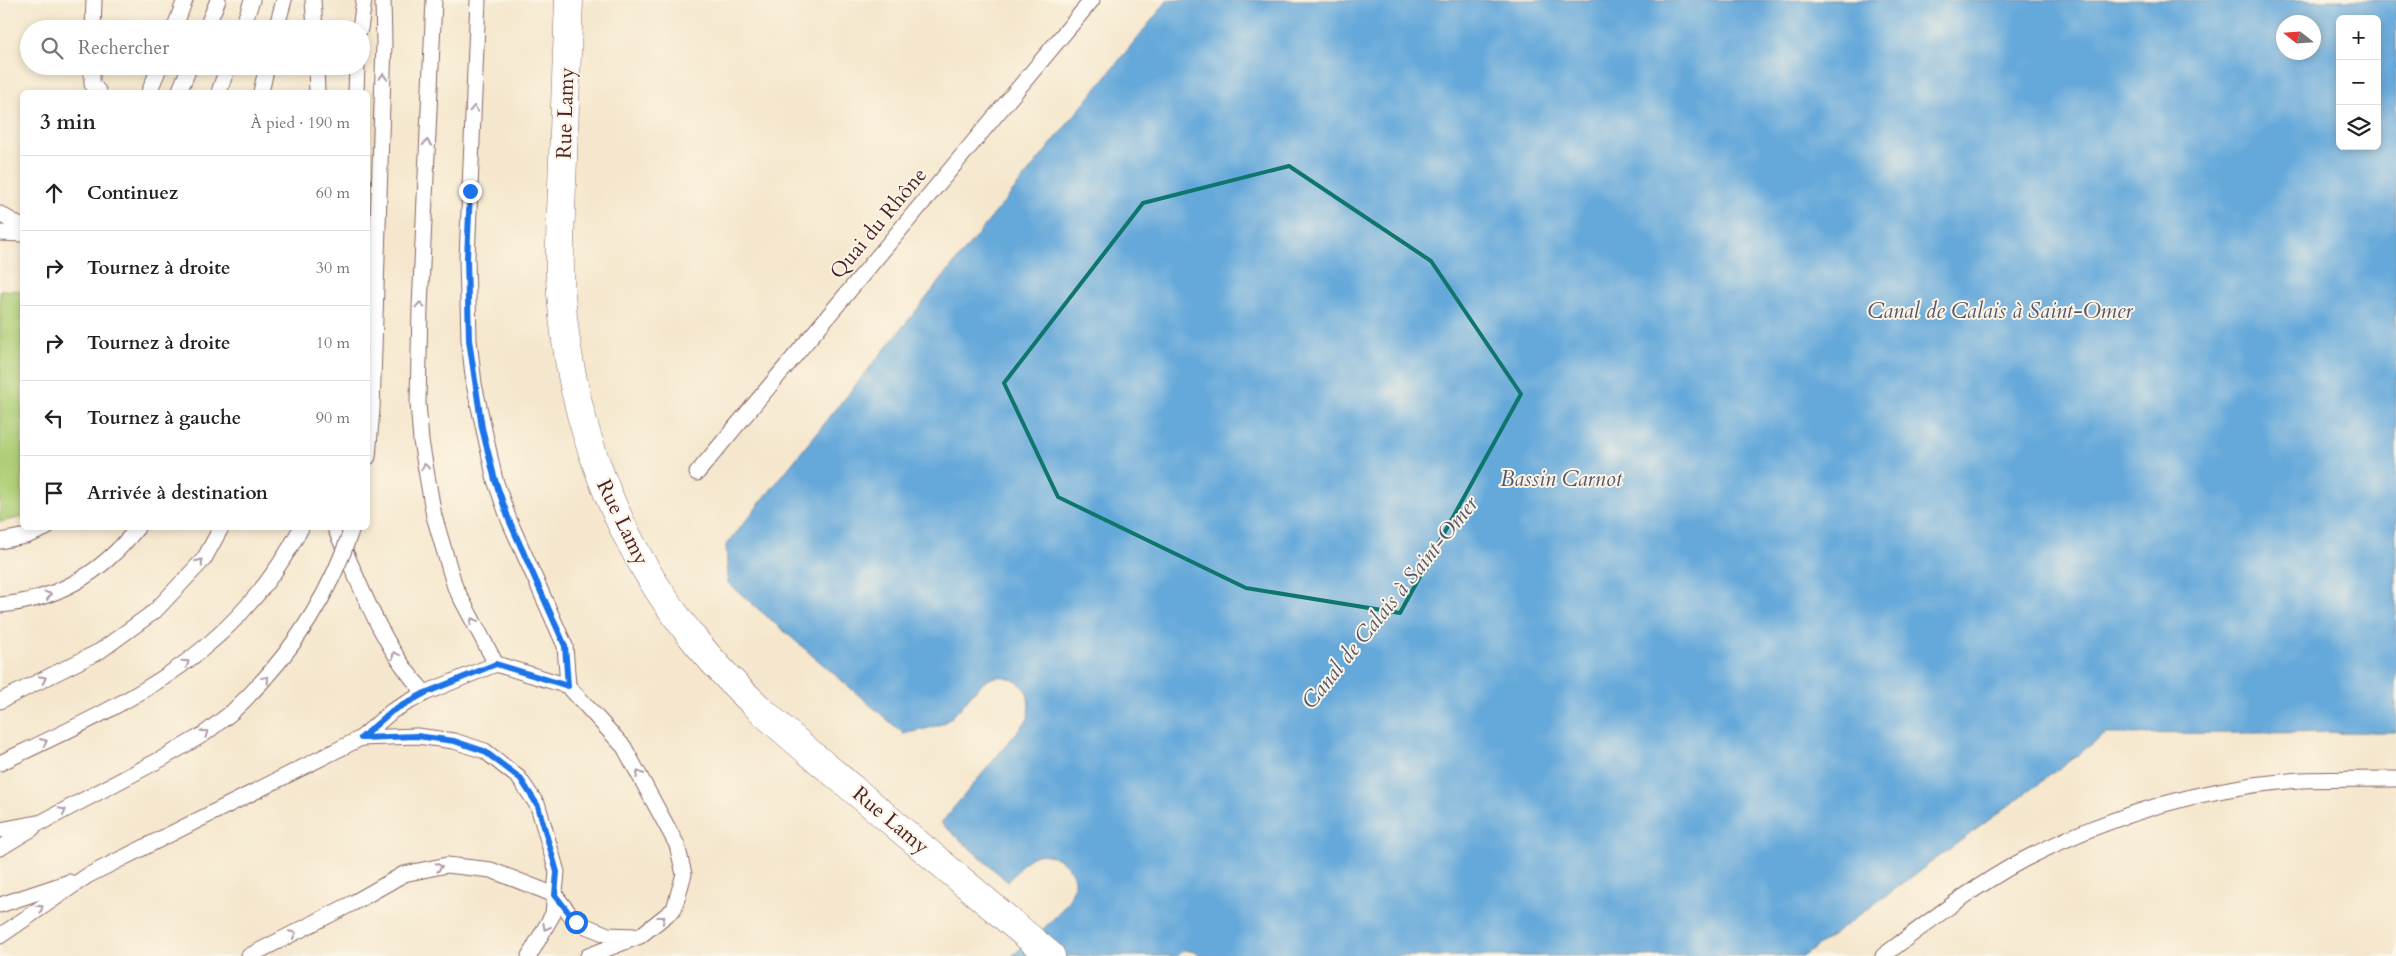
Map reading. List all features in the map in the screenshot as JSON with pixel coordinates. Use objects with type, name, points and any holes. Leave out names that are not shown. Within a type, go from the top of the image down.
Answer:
[{"type":"street","name":"Rue Lamy","points":[[569,0],[560,293],[570,366],[578,406],[589,446],[616,512],[653,583],[673,612],[697,644],[740,690],[791,737],[1051,956]]},
{"type":"lane","points":[[93,20],[94,0]]},
{"type":"lane","points":[[177,20],[185,0]]},
{"type":"lane","points":[[210,20],[218,0]]},
{"type":"lane","points":[[245,20],[252,0]]},
{"type":"lane","points":[[278,20],[284,0]]},
{"type":"lane","points":[[312,0],[314,20]]},
{"type":"lane","points":[[361,20],[364,0]]},
{"type":"lane","points":[[370,433],[384,53],[383,0]]},
{"type":"lane","points":[[434,0],[420,308],[418,402],[421,442],[434,516],[455,586],[496,664]]},
{"type":"lane","points":[[478,0],[467,258],[469,340],[482,428],[495,480],[509,520],[565,646],[568,686]]},
{"type":"lane","name":"Quai du Rhône","points":[[697,473],[1083,3]]},
{"type":"lane","points":[[92,75],[92,84],[97,90]]},
{"type":"lane","points":[[150,90],[156,75]]},
{"type":"lane","points":[[180,90],[186,75]]},
{"type":"lane","points":[[220,90],[225,75]]},
{"type":"lane","points":[[262,90],[265,75]]},
{"type":"lane","points":[[316,75],[317,90]]},
{"type":"lane","points":[[356,90],[357,75]]},
{"type":"lane","points":[[0,214],[20,226]]},
{"type":"lane","points":[[0,233],[20,234]]},
{"type":"lane","points":[[0,541],[26,536],[41,530]]},
{"type":"lane","points":[[0,605],[44,597],[75,584],[113,555],[134,530]]},
{"type":"lane","points":[[0,702],[100,651],[155,611],[204,559],[220,530]]},
{"type":"lane","points":[[0,763],[118,706],[207,648],[229,628],[267,583],[300,530]]},
{"type":"lane","points":[[336,530],[397,659],[412,680],[425,693]]},
{"type":"lane","points":[[0,848],[42,822],[163,758],[204,734],[231,713],[260,686],[287,654],[308,623],[338,566],[351,530]]},
{"type":"lane","points":[[0,936],[88,876],[361,738],[392,711],[425,693],[496,664],[568,686],[624,747],[677,845],[684,874],[674,909],[640,936],[588,956]]},
{"type":"lane","points":[[361,738],[417,736],[454,741],[484,751],[520,778],[538,806],[557,872],[553,914],[530,956]]},
{"type":"lane","points":[[1883,956],[1954,904],[2022,861],[2124,816],[2168,803],[2256,785],[2300,780],[2396,779]]},
{"type":"lane","points":[[0,830],[42,822]]},
{"type":"lane","points":[[249,956],[353,903],[404,874],[447,866],[491,870],[555,895],[576,922],[608,934],[640,936]]},
{"type":"lane","points":[[0,905],[88,876]]},
{"type":"highlighted area","points":[[1289,166],[1431,261],[1521,394],[1400,613],[1246,588],[1058,497],[1004,383],[1143,203]]},
{"type":"green space","points":[[0,290],[20,291],[20,517],[0,522]]},
{"type":"water","name":"Bassin Carnot","points":[[1168,0],[2396,0],[2396,732],[2106,734],[1804,956],[1200,956],[1195,952],[1184,950],[1178,956],[1012,956],[1049,923],[1066,904],[1072,894],[1074,884],[1071,870],[1060,860],[1046,855],[1039,855],[1025,861],[1008,882],[941,823],[1028,719],[1028,698],[1022,685],[1005,677],[995,677],[986,681],[978,688],[948,720],[933,727],[904,734],[728,583],[726,545]]},
{"type":"route","points":[[470,191],[467,258],[469,340],[482,428],[495,480],[509,520],[565,646],[568,686],[496,664],[425,693],[392,711],[361,738],[417,736],[454,741],[484,751],[520,778],[538,806],[557,872],[555,895],[576,922]]},
{"type":"water label","name":"Canal de Calais à Saint-Omer","points":[[2000,310]]},
{"type":"water label","name":"Canal de Calais à Saint-Omer","points":[[1389,602]]}]
